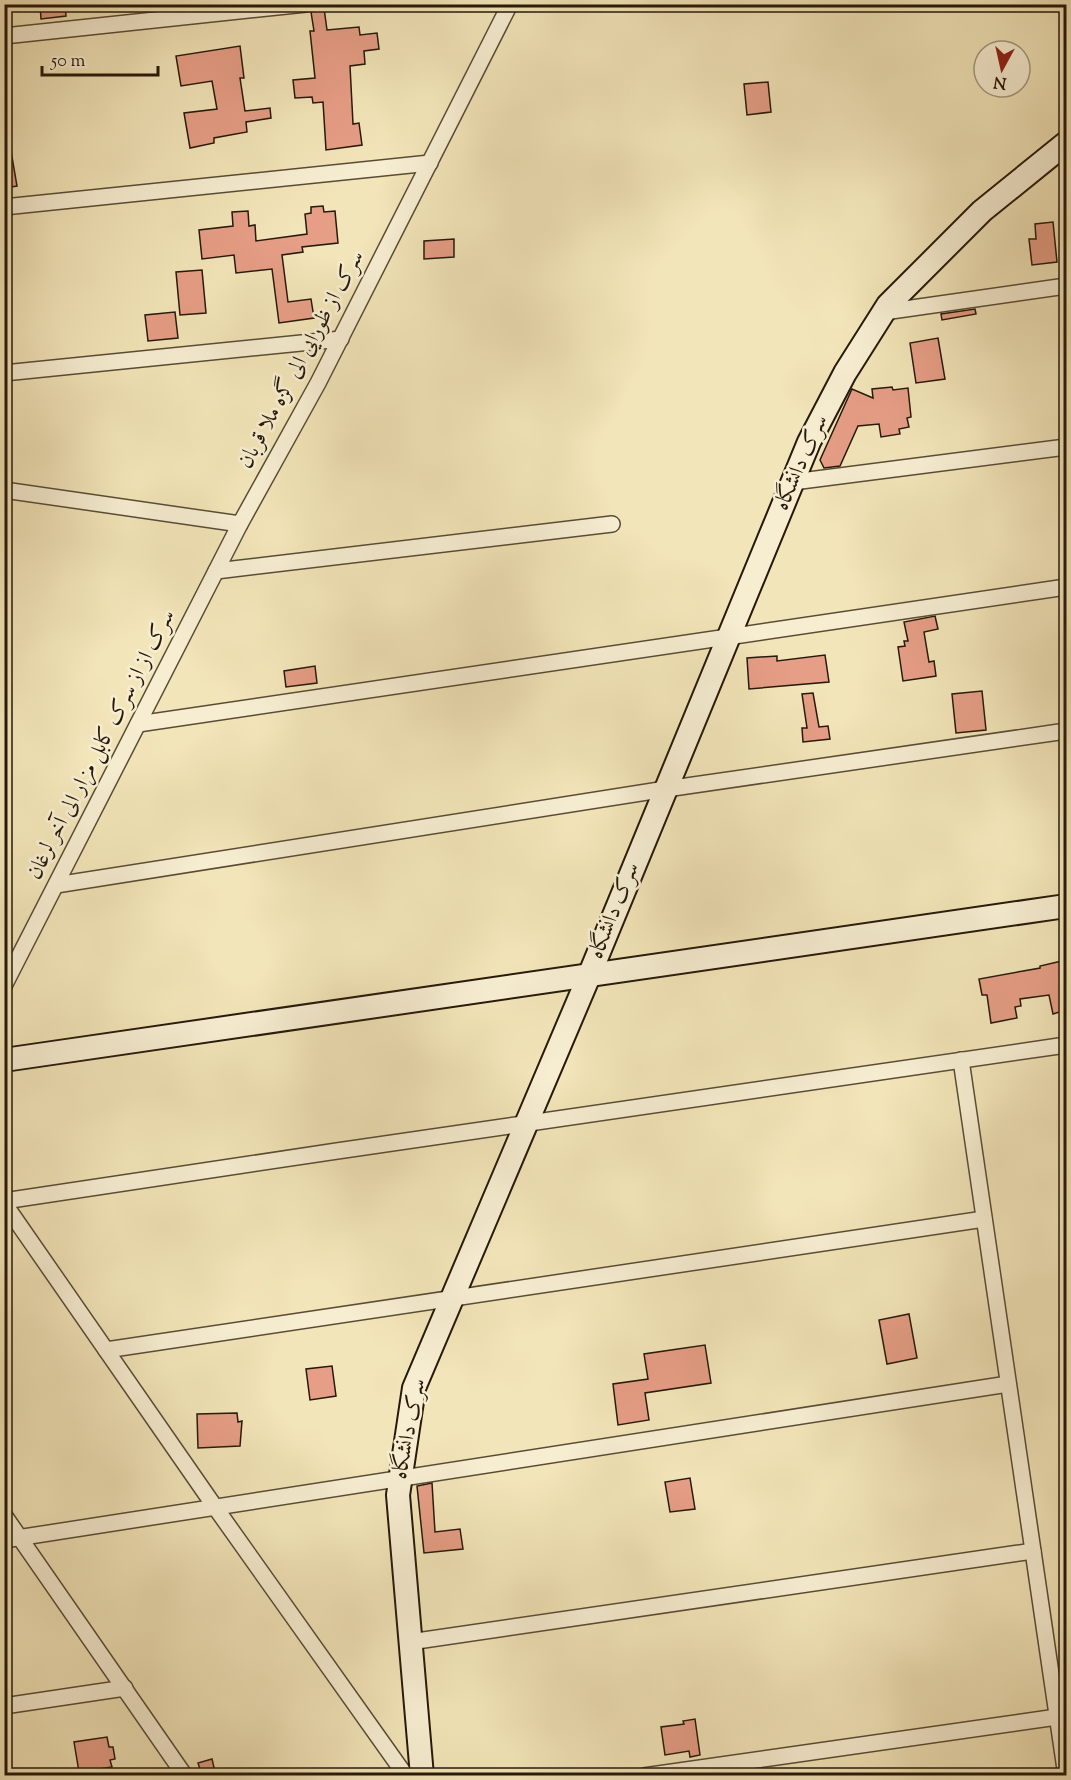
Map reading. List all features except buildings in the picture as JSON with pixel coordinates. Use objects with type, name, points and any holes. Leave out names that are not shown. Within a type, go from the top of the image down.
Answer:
[{"type":"street","points":[[4,36],[306,4]]},
{"type":"street","name":"سرک از ظورایی الی گزه ملا قربان","points":[[240,524],[340,339],[510,4]]},
{"type":"street","name":"سرک دانشگاه","points":[[422,1776],[398,1495],[414,1389],[589,975],[809,442],[845,373],[888,305],[982,211],[1066,143]]},
{"type":"street","points":[[4,207],[430,163]]},
{"type":"street","points":[[884,312],[1066,286]]},
{"type":"street","points":[[4,373],[340,339]]},
{"type":"street","points":[[793,482],[1066,447]]},
{"type":"street","points":[[5,486],[240,524]]},
{"type":"street","name":"سرک از از سرک کابل مزار الی آخر لرغان","points":[[4,986],[240,524]]},
{"type":"street","points":[[216,571],[612,524]]},
{"type":"street","points":[[138,724],[1066,587]]},
{"type":"street","points":[[56,885],[666,789],[1066,731]]},
{"type":"street","points":[[4,1060],[1066,906]]},
{"type":"street","points":[[406,1776],[214,1507],[4,1202],[526,1123],[1066,1045]]},
{"type":"street","points":[[961,1060],[1066,1776]]},
{"type":"street","points":[[106,1350],[984,1219]]},
{"type":"street","points":[[4,1540],[1008,1384]]},
{"type":"street","points":[[4,1515],[185,1776]]},
{"type":"street","points":[[410,1642],[1033,1551]]},
{"type":"street","points":[[4,1706],[125,1688]]},
{"type":"street","points":[[644,1776],[1057,1717]]}]
